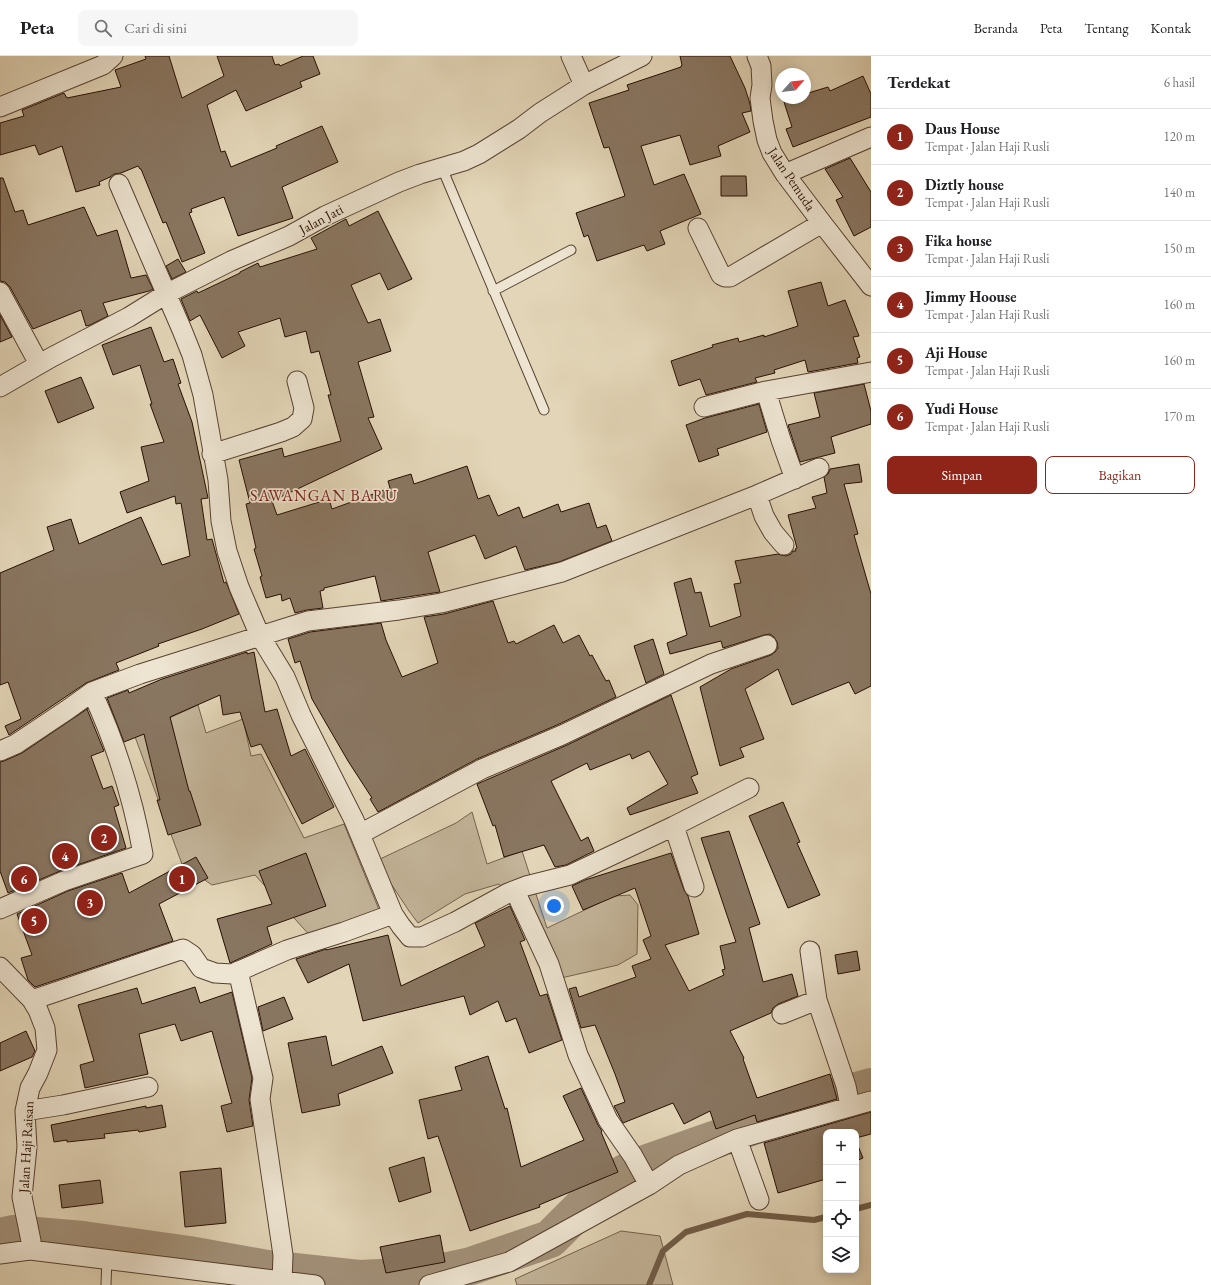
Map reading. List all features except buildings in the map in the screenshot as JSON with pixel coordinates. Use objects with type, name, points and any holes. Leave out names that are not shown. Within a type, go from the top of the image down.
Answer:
[{"type":"street","points":[[0,107],[103,65],[113,56]]},
{"type":"street","points":[[570,56],[584,85]]},
{"type":"street","name":"Jalan Jati","points":[[0,387],[39,364],[129,317],[166,294],[231,261],[289,236],[325,216],[372,194],[420,174],[464,161],[479,154],[584,85],[642,56]]},
{"type":"street","name":"Jalan Pemuda","points":[[757,56],[761,66],[762,85],[760,98],[767,140],[772,153],[785,174],[871,286]]},
{"type":"street","points":[[785,174],[871,137]]},
{"type":"street","points":[[119,184],[192,355],[202,388],[212,454],[218,480],[221,521],[227,551],[239,587],[260,636],[285,678],[300,714],[360,834],[393,914],[410,937],[422,937],[526,886],[570,875],[674,826],[749,788]]},
{"type":"street","points":[[698,228],[721,275],[730,277],[822,223]]},
{"type":"street","points":[[0,292],[39,364]]},
{"type":"street","points":[[704,407],[766,391],[871,372]]},
{"type":"street","points":[[212,454],[293,427],[302,419],[304,408],[297,381]]},
{"type":"street","points":[[766,391],[795,479]]},
{"type":"street","points":[[0,751],[16,744],[92,692],[140,674],[308,621],[399,610],[441,603],[562,572],[757,495],[819,468]]},
{"type":"street","points":[[757,495],[764,516],[773,532],[784,545]]},
{"type":"street","points":[[360,834],[482,769],[562,735],[710,664],[767,646]]},
{"type":"street","points":[[0,909],[64,881],[143,854],[137,822],[122,766],[92,692]]},
{"type":"street","points":[[674,826],[694,887]]},
{"type":"street","points":[[515,891],[549,964],[578,1055],[608,1120],[633,1156],[646,1180]]},
{"type":"street","points":[[32,1000],[183,949],[192,954],[202,968],[215,973],[232,974],[287,950],[344,932],[393,914]]},
{"type":"street","points":[[810,950],[817,1000],[848,1097]]},
{"type":"street","name":"Jalan Haji Raisan","points":[[0,967],[32,1000],[38,1010],[45,1028],[47,1050],[30,1088],[25,1111],[27,1147],[22,1197],[31,1245]]},
{"type":"street","points":[[238,971],[263,1078],[260,1099],[283,1272]]},
{"type":"street","points":[[782,1014],[817,1000]]},
{"type":"street","points":[[25,1111],[63,1105],[148,1087]]},
{"type":"street","points":[[429,1285],[509,1262],[646,1180],[737,1139],[848,1097],[871,1101]]},
{"type":"street","points":[[737,1139],[759,1200]]},
{"type":"street","points":[[0,1254],[31,1245],[107,1258],[283,1272],[314,1285]]},
{"type":"lane","points":[[442,168],[544,410]]},
{"type":"lane","points":[[493,291],[571,250]]},
{"type":"lane","points":[[106,1285],[107,1258]]},
{"type":"shaded area","points":[[198,705],[206,733],[243,719],[251,756],[261,754],[304,838],[344,824],[380,912],[314,940],[255,875],[212,885],[182,864],[134,734]]},
{"type":"shaded area","points":[[472,812],[487,864],[522,851],[547,928],[614,896],[630,895],[638,905],[637,954],[618,965],[561,978],[520,909],[499,884],[465,894],[418,923],[376,861],[456,823]]},
{"type":"shaded area","points":[[621,1231],[660,1236],[673,1285],[517,1285],[515,1279]]},
{"type":"waterway","points":[[0,1237],[13,1234],[83,1240],[189,1255],[267,1269],[359,1279],[424,1276],[471,1266],[550,1239],[589,1200],[625,1173],[648,1163],[845,1094],[871,1087]]},
{"type":"waterway","points":[[859,1208],[871,1205]]},
{"type":"waterway","points":[[649,1285],[663,1251],[686,1232],[747,1214],[814,1220],[823,1218]]},
{"type":"place","name":"Diztly house","points":[[104,838]]},
{"type":"place","name":"Jimmy Hoouse","points":[[65,856]]},
{"type":"place","name":"Yudi House","points":[[24,879]]},
{"type":"place","name":"Daus House","points":[[182,879]]},
{"type":"place","name":"Fika house","points":[[90,903]]},
{"type":"place","name":"Aji House","points":[[34,921]]},
{"type":"district","name":"SAWANGAN BARU","points":[[324,495]]}]
